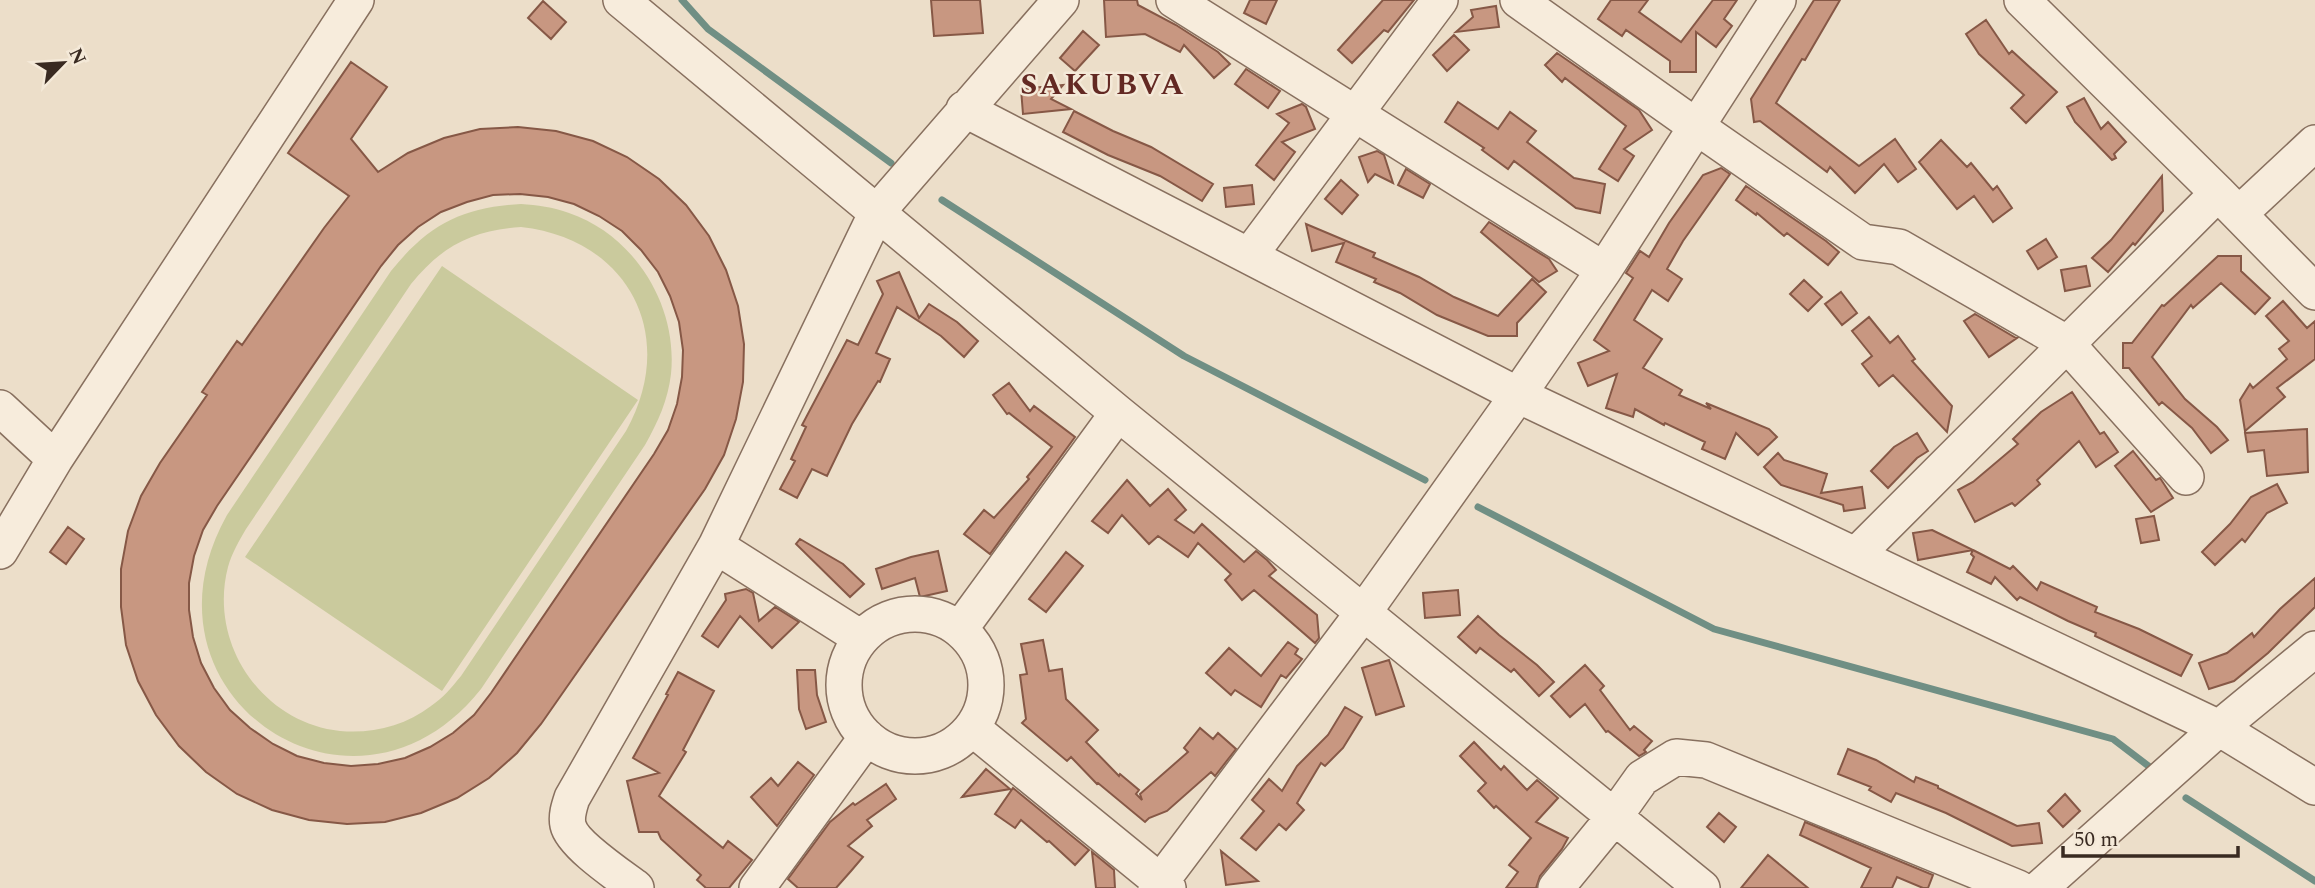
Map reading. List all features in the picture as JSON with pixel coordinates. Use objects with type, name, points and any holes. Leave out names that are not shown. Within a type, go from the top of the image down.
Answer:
[{"type":"street","points":[[0,551],[55,459],[356,0]]},
{"type":"street","points":[[621,0],[1118,413],[1702,888]]},
{"type":"street","points":[[636,888],[586,849],[568,828],[567,814],[572,798],[716,546],[877,212],[1061,0]]},
{"type":"street","points":[[1174,0],[1604,270]]},
{"type":"street","points":[[1249,256],[1440,0]]},
{"type":"street","points":[[1518,0],[1863,242],[1899,247],[2066,343],[2186,477]]},
{"type":"street","points":[[972,728],[1161,886],[1363,613],[1518,395],[1604,270],[1778,0]]},
{"type":"street","points":[[2022,0],[2229,203],[2315,292]]},
{"type":"street","points":[[964,109],[1518,395],[2219,728],[2315,787]]},
{"type":"street","points":[[1856,555],[2066,343],[2229,203],[2315,143]]},
{"type":"street","points":[[0,408],[55,459]]},
{"type":"street","points":[[960,629],[1118,413]]},
{"type":"street","points":[[716,546],[861,638]]},
{"type":"street","points":[[920,613],[942,618],[960,629],[975,646],[984,666],[986,687],[983,709],[972,728],[955,745],[933,754],[910,756],[886,750],[867,737],[853,720],[846,699],[844,677],[849,656],[861,638],[878,624],[898,615],[920,613]]},
{"type":"street","points":[[2062,882],[2219,728],[2315,649]]},
{"type":"street","points":[[757,888],[867,737]]},
{"type":"street","points":[[1556,888],[1615,816],[1642,778],[1676,757],[1706,760],[2018,888]]},
{"type":"green space","points":[[533,205],[569,213],[592,223],[632,255],[659,299],[667,323],[671,374],[665,402],[645,445],[481,689],[429,735],[374,755],[318,752],[268,730],[229,691],[206,641],[204,581],[227,515],[391,271],[419,242],[448,221],[481,209]],"holes":[[[521,227],[559,235],[590,251],[616,272],[634,298],[645,328],[647,361],[641,395],[626,431],[461,676],[439,699],[410,719],[376,730],[340,731],[312,725],[287,713],[265,696],[247,674],[234,650],[226,624],[224,596],[228,567],[246,529],[411,284],[434,259],[459,242],[503,229]]]},
{"type":"green space","points":[[442,266],[638,400],[442,691],[245,557]]},
{"type":"building","points":[[931,0],[980,0],[983,33],[934,36]]},
{"type":"building","points":[[1104,0],[1137,0],[1138,5],[1176,25],[1218,52],[1230,64],[1214,78],[1184,45],[1180,52],[1145,34],[1106,37]]},
{"type":"building","points":[[1250,0],[1277,0],[1266,24],[1244,13]]},
{"type":"building","points":[[1383,0],[1414,0],[1388,32],[1384,30],[1352,63],[1338,50]]},
{"type":"building","points":[[1611,0],[1648,0],[1639,12],[1681,42],[1713,0],[1737,0],[1724,19],[1732,26],[1716,47],[1696,32],[1696,72],[1670,72],[1670,61],[1626,30],[1622,36],[1598,19]]},
{"type":"building","points":[[1814,0],[1840,0],[1776,103],[1859,166],[1895,139],[1916,169],[1898,182],[1884,164],[1855,193],[1830,167],[1827,172],[1760,121],[1754,122],[1751,99]]},
{"type":"building","points":[[543,1],[566,22],[551,39],[528,18]]},
{"type":"building","points":[[1496,6],[1499,27],[1456,32],[1473,17],[1471,10]]},
{"type":"building","points":[[1986,20],[2009,54],[2012,51],[2057,92],[2026,123],[2011,108],[2024,95],[1979,54],[1966,34]]},
{"type":"building","points":[[1083,31],[1099,45],[1075,71],[1060,58]]},
{"type":"building","points":[[1454,35],[1469,50],[1447,71],[1433,55]]},
{"type":"building","points":[[1557,53],[1639,110],[1652,130],[1624,149],[1634,156],[1618,181],[1599,169],[1626,126],[1565,78],[1562,82],[1545,65]]},
{"type":"building","points":[[351,62],[387,87],[351,139],[378,172],[408,153],[444,138],[480,129],[518,127],[556,131],[593,141],[627,157],[659,179],[686,205],[709,236],[726,270],[738,306],[744,344],[743,382],[736,419],[724,455],[705,489],[541,724],[517,753],[489,778],[457,798],[421,813],[385,822],[347,824],[309,820],[272,810],[237,794],[206,772],[179,746],[156,715],[138,681],[126,645],[121,607],[121,569],[128,531],[141,496],[160,463],[207,395],[202,392],[237,341],[242,345],[349,196],[288,153]],"holes":[[[493,195],[548,197],[574,204],[622,231],[658,272],[679,322],[683,350],[677,404],[668,430],[474,715],[453,733],[405,758],[351,766],[297,756],[273,744],[230,710],[201,663],[193,637],[189,583],[203,530],[381,266],[398,245],[418,227],[441,212],[467,202]]]},
{"type":"building","points":[[1246,69],[1280,91],[1268,108],[1235,84]]},
{"type":"building","points":[[1063,85],[1051,99],[1071,109],[1023,114],[1021,89]]},
{"type":"building","points":[[2084,98],[2101,129],[2108,122],[2126,142],[2114,154],[2116,158],[2112,160],[2075,122],[2067,107]]},
{"type":"building","points":[[1458,102],[1498,129],[1510,112],[1536,131],[1527,142],[1574,178],[1605,184],[1600,213],[1576,208],[1514,161],[1508,169],[1482,150],[1484,148],[1445,122]]},
{"type":"building","points":[[1302,104],[1306,107],[1315,129],[1282,142],[1295,152],[1274,180],[1256,165],[1289,123],[1277,114]]},
{"type":"building","points":[[1074,111],[1151,147],[1213,184],[1202,201],[1160,176],[1108,155],[1063,132]]},
{"type":"building","points":[[1941,140],[1967,167],[1971,163],[1993,190],[1997,186],[2012,208],[1993,222],[1974,196],[1957,209],[1919,162]]},
{"type":"building","points":[[1377,151],[1384,155],[1393,183],[1375,174],[1368,182],[1359,157]]},
{"type":"building","points":[[1721,168],[1730,174],[1683,241],[1667,269],[1682,279],[1668,301],[1652,290],[1634,320],[1662,339],[1643,368],[1682,390],[1679,395],[1769,429],[1777,437],[1758,455],[1736,433],[1725,459],[1702,449],[1705,442],[1665,423],[1664,425],[1635,409],[1633,417],[1606,408],[1617,374],[1588,386],[1578,363],[1609,351],[1594,340],[1633,278],[1626,273],[1640,251],[1649,257],[1703,175]]},
{"type":"building","points":[[1406,169],[1430,184],[1423,198],[1398,185]]},
{"type":"building","points":[[2162,176],[2163,211],[2108,272],[2092,258],[2111,240]]},
{"type":"building","points":[[1341,180],[1358,195],[1342,214],[1325,199]]},
{"type":"building","points":[[1252,185],[1254,204],[1226,207],[1224,188]]},
{"type":"building","points":[[1746,186],[1839,252],[1828,265],[1787,233],[1784,236],[1757,213],[1756,215],[1736,200]]},
{"type":"building","points":[[1489,222],[1549,259],[1557,271],[1539,282],[1481,232]]},
{"type":"building","points":[[1306,224],[1375,253],[1373,257],[1498,316],[1532,279],[1546,292],[1517,323],[1517,336],[1488,336],[1437,315],[1400,293],[1374,282],[1376,279],[1336,262],[1344,243],[1312,251]]},
{"type":"building","points":[[2046,239],[2057,257],[2038,269],[2027,251]]},
{"type":"building","points":[[2218,256],[2241,256],[2241,271],[2270,298],[2255,314],[2221,283],[2193,308],[2191,305],[2152,357],[2185,399],[2228,440],[2211,453],[2192,428],[2162,402],[2159,405],[2129,368],[2123,368],[2123,343],[2132,343],[2162,305]]},
{"type":"building","points":[[2086,266],[2090,286],[2065,291],[2061,270]]},
{"type":"building","points":[[899,272],[919,318],[929,304],[957,322],[978,341],[964,357],[941,336],[897,307],[876,353],[890,359],[880,382],[878,381],[852,424],[827,476],[812,469],[797,498],[780,489],[795,461],[791,459],[806,427],[802,425],[847,340],[858,345],[883,294],[877,281]]},
{"type":"building","points":[[1804,280],[1822,297],[1808,311],[1790,294]]},
{"type":"building","points":[[1841,292],[1857,313],[1842,325],[1825,304]]},
{"type":"building","points":[[2283,301],[2307,328],[2315,321],[2315,359],[2277,388],[2285,397],[2245,431],[2240,400],[2250,384],[2253,388],[2287,359],[2279,349],[2289,341],[2266,316]]},
{"type":"building","points":[[1975,314],[2017,338],[1989,357],[1964,321]]},
{"type":"building","points":[[1869,317],[1890,343],[1898,336],[1915,359],[1912,361],[1952,406],[1947,432],[1893,375],[1879,386],[1862,364],[1872,356],[1852,331]]},
{"type":"building","points":[[1009,383],[1030,411],[1034,406],[1075,437],[990,554],[964,534],[984,510],[994,518],[1029,479],[1027,477],[1052,447],[1007,414],[993,395]]},
{"type":"building","points":[[2072,392],[2100,434],[2104,432],[2118,452],[2096,467],[2079,441],[2037,480],[2040,484],[2015,506],[2012,503],[1975,522],[1958,490],[1973,482],[2018,444],[2013,439],[2041,412]]},
{"type":"building","points":[[2307,429],[2308,472],[2267,476],[2264,450],[2248,452],[2245,433]]},
{"type":"building","points":[[1917,433],[1928,451],[1917,458],[1888,488],[1871,471],[1894,447]]},
{"type":"building","points":[[2133,451],[2156,480],[2160,478],[2173,498],[2151,512],[2115,466]]},
{"type":"building","points":[[1778,453],[1784,460],[1827,474],[1821,493],[1862,487],[1865,508],[1844,511],[1843,505],[1781,485],[1764,467]]},
{"type":"building","points":[[1127,480],[1150,506],[1168,489],[1186,510],[1175,520],[1194,533],[1202,524],[1244,562],[1256,551],[1267,560],[1276,570],[1269,576],[1317,615],[1319,638],[1315,643],[1254,590],[1242,600],[1225,580],[1231,574],[1198,543],[1188,557],[1158,536],[1149,544],[1122,515],[1108,533],[1092,521]]},
{"type":"building","points":[[2277,484],[2287,503],[2267,513],[2245,542],[2242,539],[2215,565],[2202,552],[2230,524],[2251,497]]},
{"type":"building","points":[[2154,516],[2159,540],[2141,543],[2136,519]]},
{"type":"building","points":[[68,527],[84,539],[66,564],[50,552]]},
{"type":"building","points":[[1932,530],[1973,550],[1918,560],[1913,533]]},
{"type":"building","points":[[800,539],[843,564],[864,584],[850,597],[796,544]]},
{"type":"building","points":[[1973,550],[2010,569],[2013,566],[2037,590],[2041,582],[2097,607],[2095,612],[2139,629],[2192,655],[2181,676],[2020,597],[2017,600],[1995,577],[1991,584],[1967,572],[1974,557],[1971,554]]},
{"type":"building","points":[[938,551],[947,591],[920,597],[915,578],[882,589],[876,569]]},
{"type":"building","points":[[1066,552],[1083,566],[1046,612],[1029,599]]},
{"type":"building","points":[[2315,578],[2315,607],[2268,653],[2234,681],[2209,689],[2199,663],[2227,653],[2252,633],[2254,637]]},
{"type":"building","points":[[746,589],[753,593],[759,621],[775,607],[799,622],[772,648],[740,616],[718,647],[702,636],[726,600],[725,594]]},
{"type":"building","points":[[1458,590],[1460,615],[1425,618],[1423,593]]},
{"type":"building","points":[[1478,616],[1554,682],[1539,696],[1514,669],[1511,672],[1480,648],[1476,653],[1458,637]]},
{"type":"building","points":[[1043,640],[1049,671],[1062,669],[1066,699],[1098,730],[1086,742],[1119,776],[1120,774],[1139,790],[1136,794],[1142,800],[1140,794],[1188,752],[1184,748],[1200,728],[1213,739],[1218,733],[1236,749],[1215,776],[1211,772],[1167,811],[1145,822],[1097,784],[1071,757],[1067,761],[1022,723],[1026,719],[1020,675],[1027,674],[1021,644]]},
{"type":"building","points":[[1288,642],[1298,649],[1295,654],[1302,659],[1286,678],[1281,675],[1261,707],[1235,690],[1231,695],[1206,673],[1229,648],[1261,676]]},
{"type":"building","points":[[1389,660],[1404,706],[1376,715],[1362,668]]},
{"type":"building","points":[[1585,665],[1604,686],[1600,690],[1630,730],[1634,726],[1652,741],[1644,750],[1646,752],[1639,756],[1606,732],[1585,704],[1570,717],[1551,696]]},
{"type":"building","points":[[797,670],[815,670],[817,695],[826,722],[806,729],[799,709]]},
{"type":"building","points":[[678,672],[714,691],[683,750],[686,752],[659,796],[723,848],[728,841],[752,860],[729,888],[706,888],[697,880],[701,875],[661,839],[658,832],[639,832],[627,781],[659,773],[633,758]]},
{"type":"building","points":[[1345,707],[1362,717],[1343,748],[1325,766],[1321,763],[1297,803],[1304,810],[1286,830],[1279,824],[1256,850],[1241,838],[1264,811],[1252,800],[1269,779],[1282,791],[1297,766],[1328,735]]},
{"type":"building","points":[[1474,742],[1501,770],[1504,766],[1527,790],[1537,780],[1558,798],[1536,822],[1568,838],[1540,876],[1536,888],[1506,888],[1518,872],[1509,865],[1531,838],[1496,806],[1494,808],[1478,791],[1486,783],[1460,756]]},
{"type":"building","points":[[1848,749],[1876,760],[1914,782],[1916,777],[1938,786],[2017,826],[2039,823],[2042,843],[2012,846],[1946,813],[1896,793],[1891,802],[1869,790],[1871,787],[1838,774]]},
{"type":"building","points":[[798,762],[814,775],[777,826],[751,797],[771,778],[778,786]]},
{"type":"building","points":[[986,769],[1010,789],[962,797]]},
{"type":"building","points":[[886,784],[896,799],[867,820],[872,826],[848,846],[863,857],[836,888],[798,888],[788,879],[830,822],[853,803],[855,805]]},
{"type":"building","points":[[1013,788],[1089,850],[1075,865],[1021,820],[1015,828],[995,814]]},
{"type":"building","points":[[2065,794],[2080,811],[2063,827],[2048,811]]},
{"type":"building","points":[[1719,813],[1736,827],[1724,842],[1707,827]]},
{"type":"building","points":[[1805,822],[1933,875],[1928,888],[1897,877],[1892,888],[1861,888],[1871,868],[1800,835]]},
{"type":"building","points":[[1221,851],[1258,881],[1226,885]]},
{"type":"building","points":[[1092,852],[1114,870],[1115,888],[1096,888]]},
{"type":"building","points":[[1768,855],[1808,888],[1741,888]]},
{"type":"waterway","points":[[682,0],[708,29],[891,163]]},
{"type":"waterway","points":[[942,200],[1184,356],[1425,480]]},
{"type":"waterway","points":[[1478,507],[1714,629],[2113,739],[2155,771]]},
{"type":"waterway","points":[[2186,798],[2315,881]]},
{"type":"district","name":"SAKUBVA","points":[[1103,84]]}]
